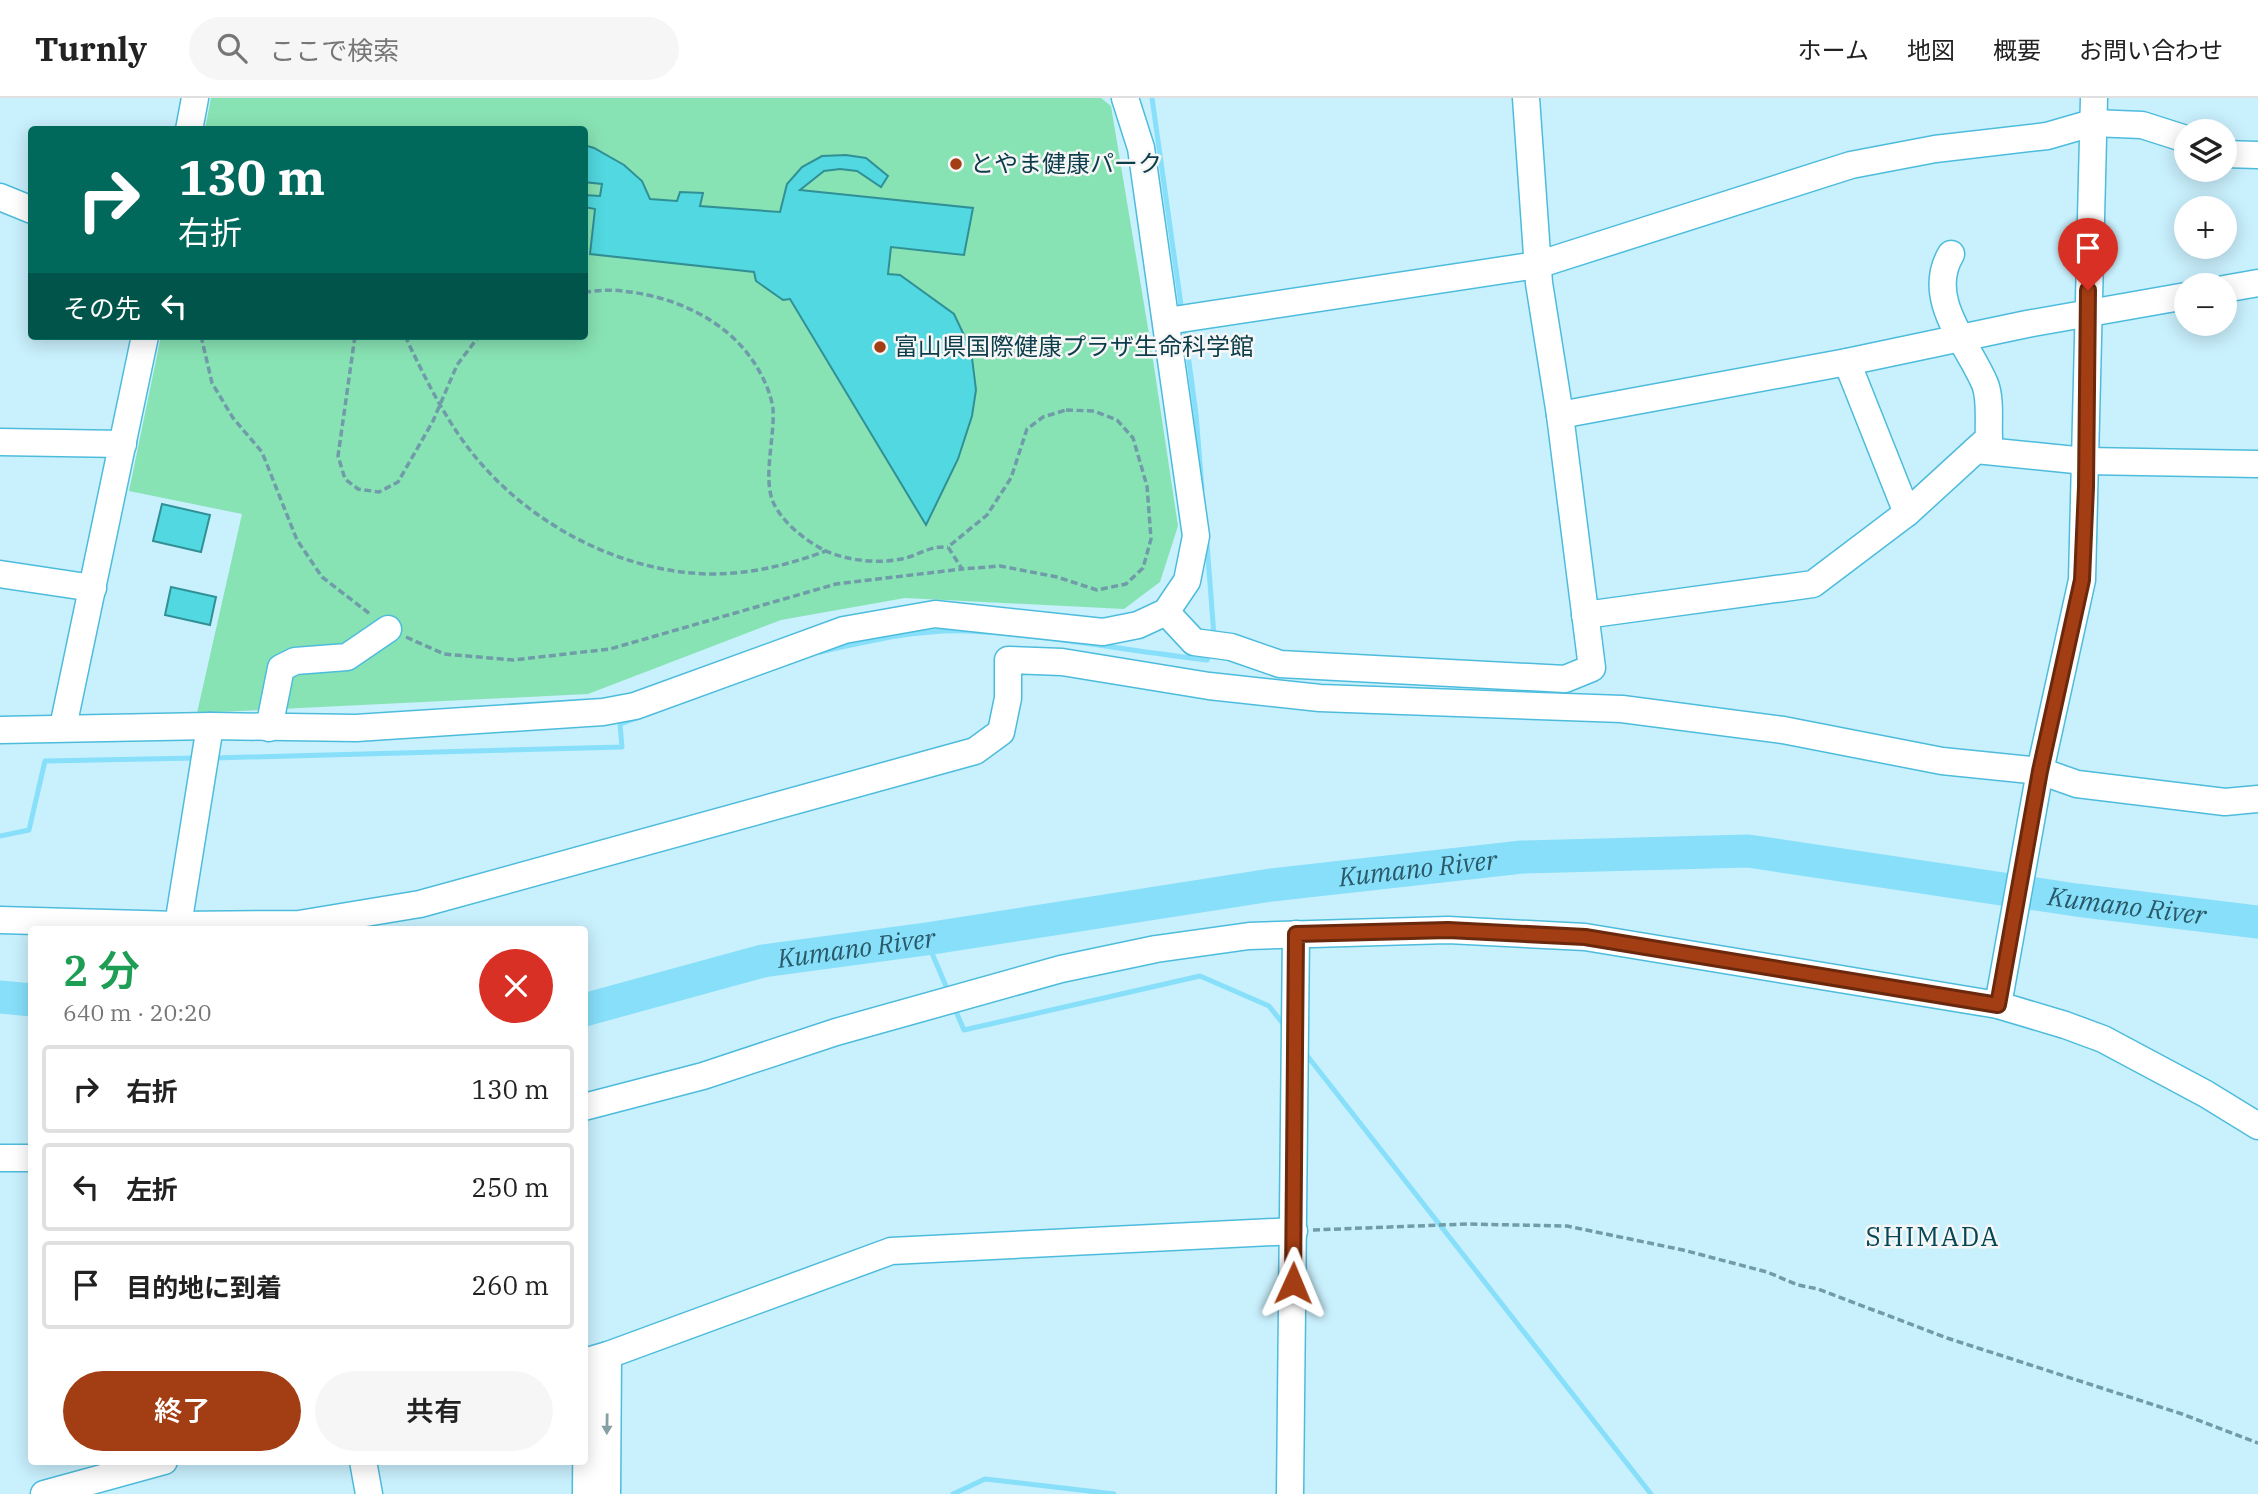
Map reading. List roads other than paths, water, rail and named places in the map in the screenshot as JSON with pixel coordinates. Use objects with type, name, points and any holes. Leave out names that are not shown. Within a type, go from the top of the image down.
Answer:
[{"type":"street","points":[[189,126],[195,98]]},
{"type":"street","points":[[0,730],[210,726],[356,729],[617,710],[635,706],[844,630],[935,614],[1103,632],[1138,625],[1166,612],[1187,581],[1196,536],[1141,148],[1125,98]]},
{"type":"street","points":[[1166,612],[1194,642],[1231,647],[1280,664],[1565,679],[1592,668],[1560,415],[1537,265],[1526,98]]},
{"type":"street","points":[[1167,321],[1537,265],[1851,165],[1935,149],[2047,135],[2093,110],[2174,135]]},
{"type":"street","points":[[1998,1005],[2037,783],[2082,580],[2093,110]]},
{"type":"street","points":[[2237,154],[2258,155]]},
{"type":"street","points":[[0,197],[28,209]]},
{"type":"street","points":[[1585,615],[1813,584],[1907,513],[1989,438],[1987,386],[1959,338],[1943,288],[1945,263],[1951,254]]},
{"type":"street","points":[[2237,287],[2258,284]]},
{"type":"street","points":[[1560,415],[2174,298]]},
{"type":"street","points":[[63,727],[144,340]]},
{"type":"street","points":[[1847,362],[1907,513]]},
{"type":"street","points":[[0,442],[123,444]]},
{"type":"street","points":[[1976,450],[2085,461],[2258,464]]},
{"type":"street","points":[[0,574],[93,588]]},
{"type":"street","points":[[269,728],[281,668],[295,661],[346,657],[388,629]]},
{"type":"street","points":[[0,920],[178,925],[299,924],[419,904],[975,751],[1001,732],[1009,698],[1008,660],[1062,662],[1209,687],[1320,698],[1622,709],[1783,730],[1942,761],[2037,783],[2077,784],[2225,802],[2258,799]]},
{"type":"street","points":[[178,925],[210,726]]},
{"type":"street","points":[[588,1106],[703,1076],[836,1032],[1061,969],[1156,949],[1249,936],[1448,930],[1585,937],[1998,1005],[2065,1025],[2103,1040],[2206,1094],[2258,1126]]},
{"type":"street","points":[[1290,1494],[1296,934]]},
{"type":"street","points":[[0,1158],[28,1157]]},
{"type":"street","points":[[593,1359],[891,1251],[1294,1231]]},
{"type":"street","points":[[588,1455],[593,1359]]},
{"type":"street","points":[[593,1359],[607,1494]]},
{"type":"street","points":[[44,1494],[149,1465]]},
{"type":"street","points":[[364,1465],[369,1494]]},
{"type":"street","points":[[586,1494],[588,1465]]},
{"type":"waterway","points":[[1152,98],[1182,312]]},
{"type":"waterway","points":[[1184,325],[1196,414],[1202,489]]},
{"type":"waterway","points":[[1207,544],[1214,636]]},
{"type":"waterway","points":[[820,652],[894,637],[950,631],[1028,636],[1207,660],[1212,652]]},
{"type":"waterway","points":[[214,758],[622,747],[620,724],[637,718]]},
{"type":"waterway","points":[[0,836],[29,830],[45,761],[197,758]]},
{"type":"waterway","name":"Kumano River","points":[[588,1009],[763,961],[926,939],[1271,885],[1522,857],[1748,851],[2076,900],[2258,922]]},
{"type":"waterway","points":[[926,939],[948,991]]},
{"type":"waterway","points":[[954,1007],[964,1030],[1200,976],[1269,1006],[1284,1025]]},
{"type":"waterway","name":"Kumano River","points":[[0,997],[28,1000]]},
{"type":"waterway","points":[[1305,1053],[1651,1494]]},
{"type":"waterway","points":[[953,1494],[985,1479],[1114,1494]]},
{"type":"place","name":"とやま健康パーク","points":[[956,164]]},
{"type":"place","name":"富山県国際健康プラザ生命科学館","points":[[880,347]]},
{"type":"district","name":"SHIMADA","points":[[1933,1237]]}]
